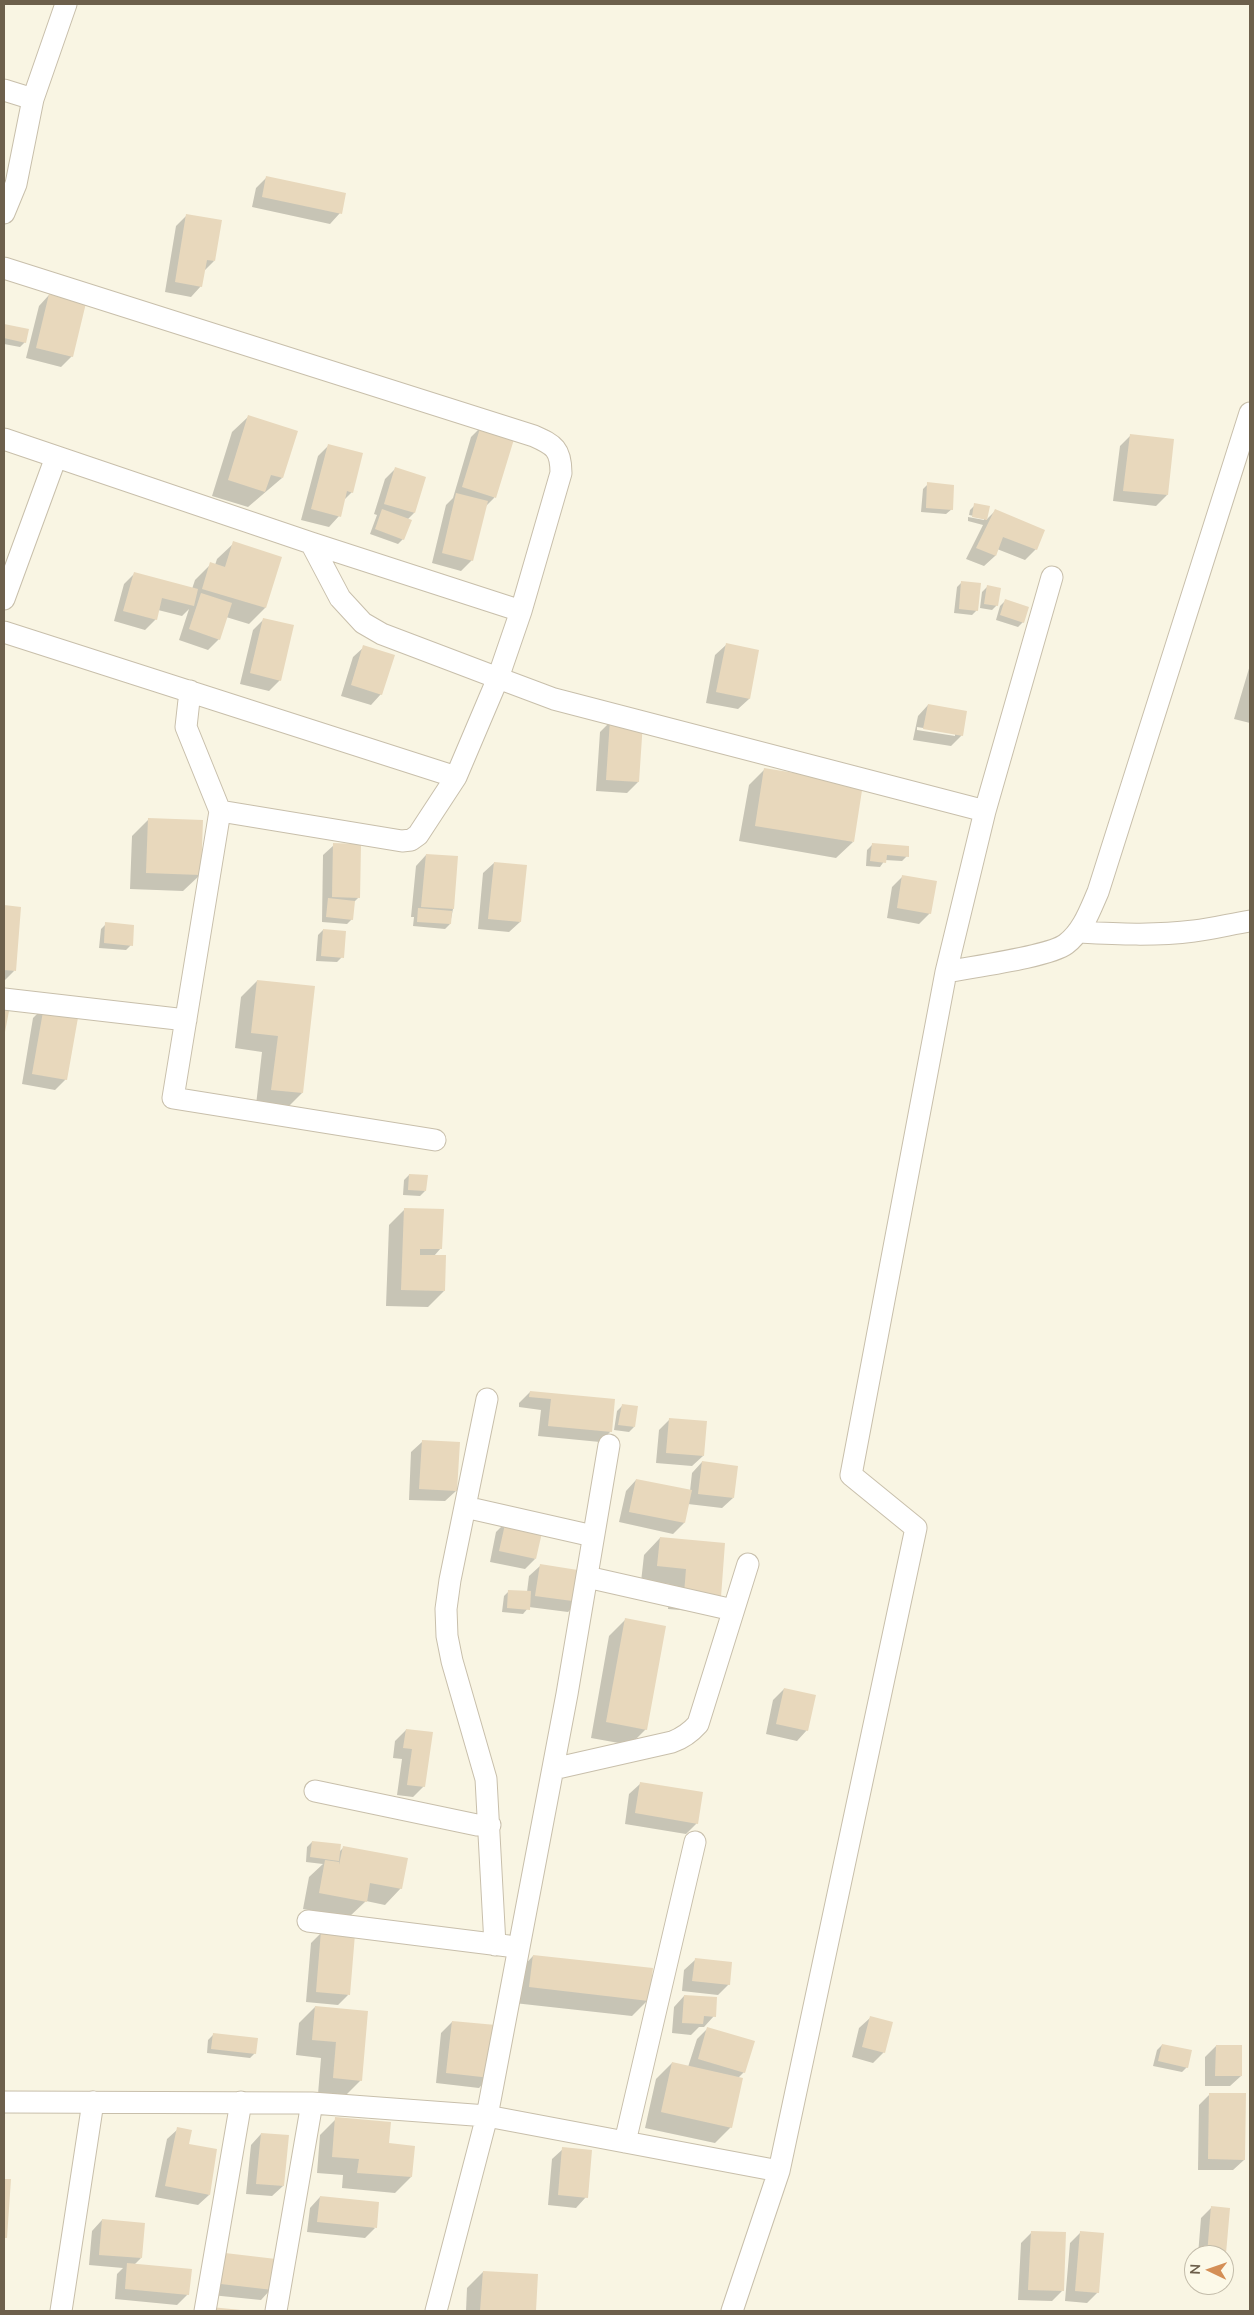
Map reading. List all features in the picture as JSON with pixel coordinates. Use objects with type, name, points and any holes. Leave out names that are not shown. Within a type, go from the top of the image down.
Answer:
[{"type":"street","points":[[4,214],[16,184],[33,99],[66,4]]},
{"type":"street","points":[[4,90],[33,99]]},
{"type":"street","points":[[4,268],[534,436],[550,444],[558,451],[561,460],[561,473],[521,611],[498,678],[456,777],[418,836],[411,840],[402,841],[220,811]]},
{"type":"street","points":[[946,972],[1045,952],[1065,945],[1079,932],[1098,892],[1250,413]]},
{"type":"street","points":[[4,439],[311,543],[521,611]]},
{"type":"street","points":[[4,599],[56,457]]},
{"type":"street","points":[[311,543],[340,598],[363,623],[382,634],[554,699],[985,811]]},
{"type":"street","points":[[732,2311],[779,2171],[916,1528],[851,1475],[946,972],[985,811],[1052,577]]},
{"type":"street","points":[[4,632],[456,777]]},
{"type":"street","points":[[190,691],[186,727],[220,811],[173,1098],[435,1140]]},
{"type":"street","points":[[1079,932],[1134,934],[1194,931],[1250,921]]},
{"type":"street","points":[[4,1000],[186,1020]]},
{"type":"street","points":[[487,1399],[446,1608],[447,1636],[486,1779],[496,1945]]},
{"type":"street","points":[[436,2311],[486,2116],[553,1769],[609,1445]]},
{"type":"street","points":[[465,1508],[594,1536]]},
{"type":"street","points":[[553,1769],[672,1742],[692,1731],[698,1724],[748,1564]]},
{"type":"street","points":[[587,1577],[733,1610]]},
{"type":"street","points":[[316,1791],[477,1825],[490,1825]]},
{"type":"street","points":[[625,2142],[695,1842]]},
{"type":"street","points":[[308,1921],[519,1948]]},
{"type":"street","points":[[4,2102],[312,2103],[486,2116],[779,2171]]},
{"type":"street","points":[[61,2311],[93,2102]]},
{"type":"street","points":[[205,2311],[241,2102]]},
{"type":"street","points":[[276,2311],[312,2103]]},
{"type":"building","points":[[266,176],[346,193],[342,214],[262,197]]},
{"type":"building","points":[[186,214],[222,220],[215,261],[207,260],[202,287],[175,282]]},
{"type":"building","points":[[49,294],[86,303],[73,357],[36,348]]},
{"type":"building","points":[[4,324],[29,329],[26,343],[4,338]]},
{"type":"building","points":[[248,415],[298,431],[283,478],[271,475],[265,492],[228,480]]},
{"type":"building","points":[[481,425],[515,436],[496,498],[462,487]]},
{"type":"building","points":[[1130,434],[1174,439],[1168,495],[1123,491]]},
{"type":"building","points":[[328,444],[363,453],[353,493],[347,491],[341,517],[311,509]]},
{"type":"building","points":[[395,467],[426,477],[415,513],[384,504]]},
{"type":"building","points":[[927,482],[954,485],[953,510],[926,508]]},
{"type":"building","points":[[456,493],[488,501],[473,561],[442,553]]},
{"type":"building","points":[[974,503],[990,506],[987,520],[972,517]]},
{"type":"building","points":[[382,509],[412,520],[404,540],[375,529]]},
{"type":"building","points":[[995,509],[1045,530],[1037,550],[1003,537],[996,556],[976,548]]},
{"type":"building","points":[[233,541],[282,557],[266,608],[202,589],[210,562],[225,567]]},
{"type":"building","points":[[134,572],[198,589],[194,606],[162,598],[157,620],[123,611]]},
{"type":"building","points":[[961,581],[981,583],[978,611],[959,609]]},
{"type":"building","points":[[987,585],[1001,588],[998,606],[984,604]]},
{"type":"building","points":[[201,593],[232,603],[220,640],[189,629]]},
{"type":"building","points":[[1005,599],[1029,607],[1024,623],[1000,615]]},
{"type":"building","points":[[263,618],[294,625],[281,681],[250,673]]},
{"type":"building","points":[[726,643],[759,650],[750,699],[716,692]]},
{"type":"building","points":[[363,645],[395,655],[382,695],[351,685]]},
{"type":"building","points":[[928,704],[967,711],[963,736],[923,729]]},
{"type":"building","points":[[610,720],[643,722],[639,782],[606,780]]},
{"type":"building","points":[[764,768],[863,784],[854,842],[755,826]]},
{"type":"building","points":[[148,818],[203,820],[201,875],[146,873]]},
{"type":"building","points":[[333,843],[361,844],[360,898],[332,897]]},
{"type":"building","points":[[872,843],[909,846],[909,857],[887,855],[886,863],[870,861]]},
{"type":"building","points":[[426,854],[458,856],[454,909],[421,907]]},
{"type":"building","points":[[494,862],[527,865],[521,922],[488,919]]},
{"type":"building","points":[[902,875],[937,881],[931,914],[897,908]]},
{"type":"building","points":[[328,898],[355,901],[353,920],[326,917]]},
{"type":"building","points":[[4,905],[21,907],[16,971],[4,970]]},
{"type":"building","points":[[418,908],[452,911],[451,924],[417,922]]},
{"type":"building","points":[[105,922],[134,925],[133,946],[104,943]]},
{"type":"building","points":[[323,929],[346,931],[344,958],[321,956]]},
{"type":"building","points":[[257,980],[315,986],[303,1093],[271,1090],[278,1036],[251,1033]]},
{"type":"building","points":[[44,1006],[79,1012],[67,1080],[32,1074]]},
{"type":"building","points":[[4,1010],[9,1011],[5,1032],[4,1032]]},
{"type":"building","points":[[409,1174],[428,1175],[426,1191],[408,1190]]},
{"type":"building","points":[[404,1208],[444,1209],[442,1249],[420,1249],[420,1255],[446,1255],[445,1291],[401,1290]]},
{"type":"building","points":[[530,1391],[615,1399],[612,1432],[548,1426],[551,1399],[529,1397]]},
{"type":"building","points":[[622,1404],[638,1406],[635,1427],[618,1425]]},
{"type":"building","points":[[669,1418],[707,1421],[704,1456],[666,1453]]},
{"type":"building","points":[[422,1440],[460,1442],[457,1491],[419,1489]]},
{"type":"building","points":[[702,1461],[738,1466],[734,1498],[698,1494]]},
{"type":"building","points":[[636,1479],[692,1490],[685,1523],[629,1512]]},
{"type":"building","points":[[506,1520],[543,1528],[536,1559],[499,1551]]},
{"type":"building","points":[[660,1537],[725,1543],[721,1597],[684,1594],[686,1569],[657,1566]]},
{"type":"building","points":[[540,1564],[584,1571],[580,1602],[535,1596]]},
{"type":"building","points":[[508,1590],[531,1591],[530,1610],[507,1608]]},
{"type":"building","points":[[625,1618],[666,1626],[647,1730],[606,1722]]},
{"type":"building","points":[[784,1688],[816,1695],[808,1731],[776,1724]]},
{"type":"building","points":[[406,1729],[433,1732],[425,1787],[407,1785],[412,1749],[403,1748]]},
{"type":"building","points":[[640,1782],[703,1792],[698,1824],[635,1813]]},
{"type":"building","points":[[312,1841],[341,1844],[339,1861],[310,1857]]},
{"type":"building","points":[[343,1846],[408,1858],[402,1889],[370,1883],[367,1902],[319,1893],[325,1860],[339,1862],[339,1865]]},
{"type":"building","points":[[321,1931],[355,1934],[350,1995],[316,1992]]},
{"type":"building","points":[[533,1955],[653,1968],[649,2001],[529,1987]]},
{"type":"building","points":[[695,1958],[732,1962],[730,1985],[692,1981]]},
{"type":"building","points":[[684,1995],[717,1997],[716,2017],[704,2016],[703,2024],[682,2023]]},
{"type":"building","points":[[315,2006],[368,2011],[362,2081],[333,2078],[336,2042],[312,2040]]},
{"type":"building","points":[[870,2016],[893,2022],[885,2053],[862,2047]]},
{"type":"building","points":[[452,2021],[496,2025],[491,2078],[446,2073]]},
{"type":"building","points":[[707,2027],[755,2041],[745,2073],[698,2059]]},
{"type":"building","points":[[213,2033],[258,2038],[256,2054],[211,2049]]},
{"type":"building","points":[[1162,2044],[1192,2050],[1188,2068],[1158,2061]]},
{"type":"building","points":[[1216,2045],[1242,2045],[1242,2076],[1215,2076]]},
{"type":"building","points":[[672,2062],[743,2078],[732,2128],[661,2112]]},
{"type":"building","points":[[1209,2093],[1246,2093],[1245,2160],[1208,2159]]},
{"type":"building","points":[[335,2117],[391,2122],[389,2143],[415,2146],[412,2177],[357,2173],[359,2159],[332,2157]]},
{"type":"building","points":[[177,2127],[192,2130],[189,2144],[217,2149],[210,2195],[165,2186]]},
{"type":"building","points":[[261,2133],[289,2135],[284,2186],[256,2184]]},
{"type":"building","points":[[562,2147],[592,2150],[588,2198],[558,2195]]},
{"type":"building","points":[[4,2179],[11,2179],[7,2238],[4,2238]]},
{"type":"building","points":[[320,2196],[379,2202],[377,2228],[317,2222]]},
{"type":"building","points":[[1211,2206],[1230,2208],[1227,2245],[1208,2245]]},
{"type":"building","points":[[102,2219],[145,2223],[142,2258],[99,2255]]},
{"type":"building","points":[[1031,2231],[1066,2232],[1064,2291],[1028,2290]]},
{"type":"building","points":[[1080,2231],[1104,2233],[1099,2293],[1075,2291]]},
{"type":"building","points":[[225,2253],[276,2259],[273,2290],[221,2284]]},
{"type":"building","points":[[127,2263],[192,2269],[189,2295],[125,2289]]},
{"type":"building","points":[[483,2271],[538,2274],[536,2311],[480,2311]]},
{"type":"building","points":[[211,2307],[241,2310],[241,2311],[211,2311]]}]
